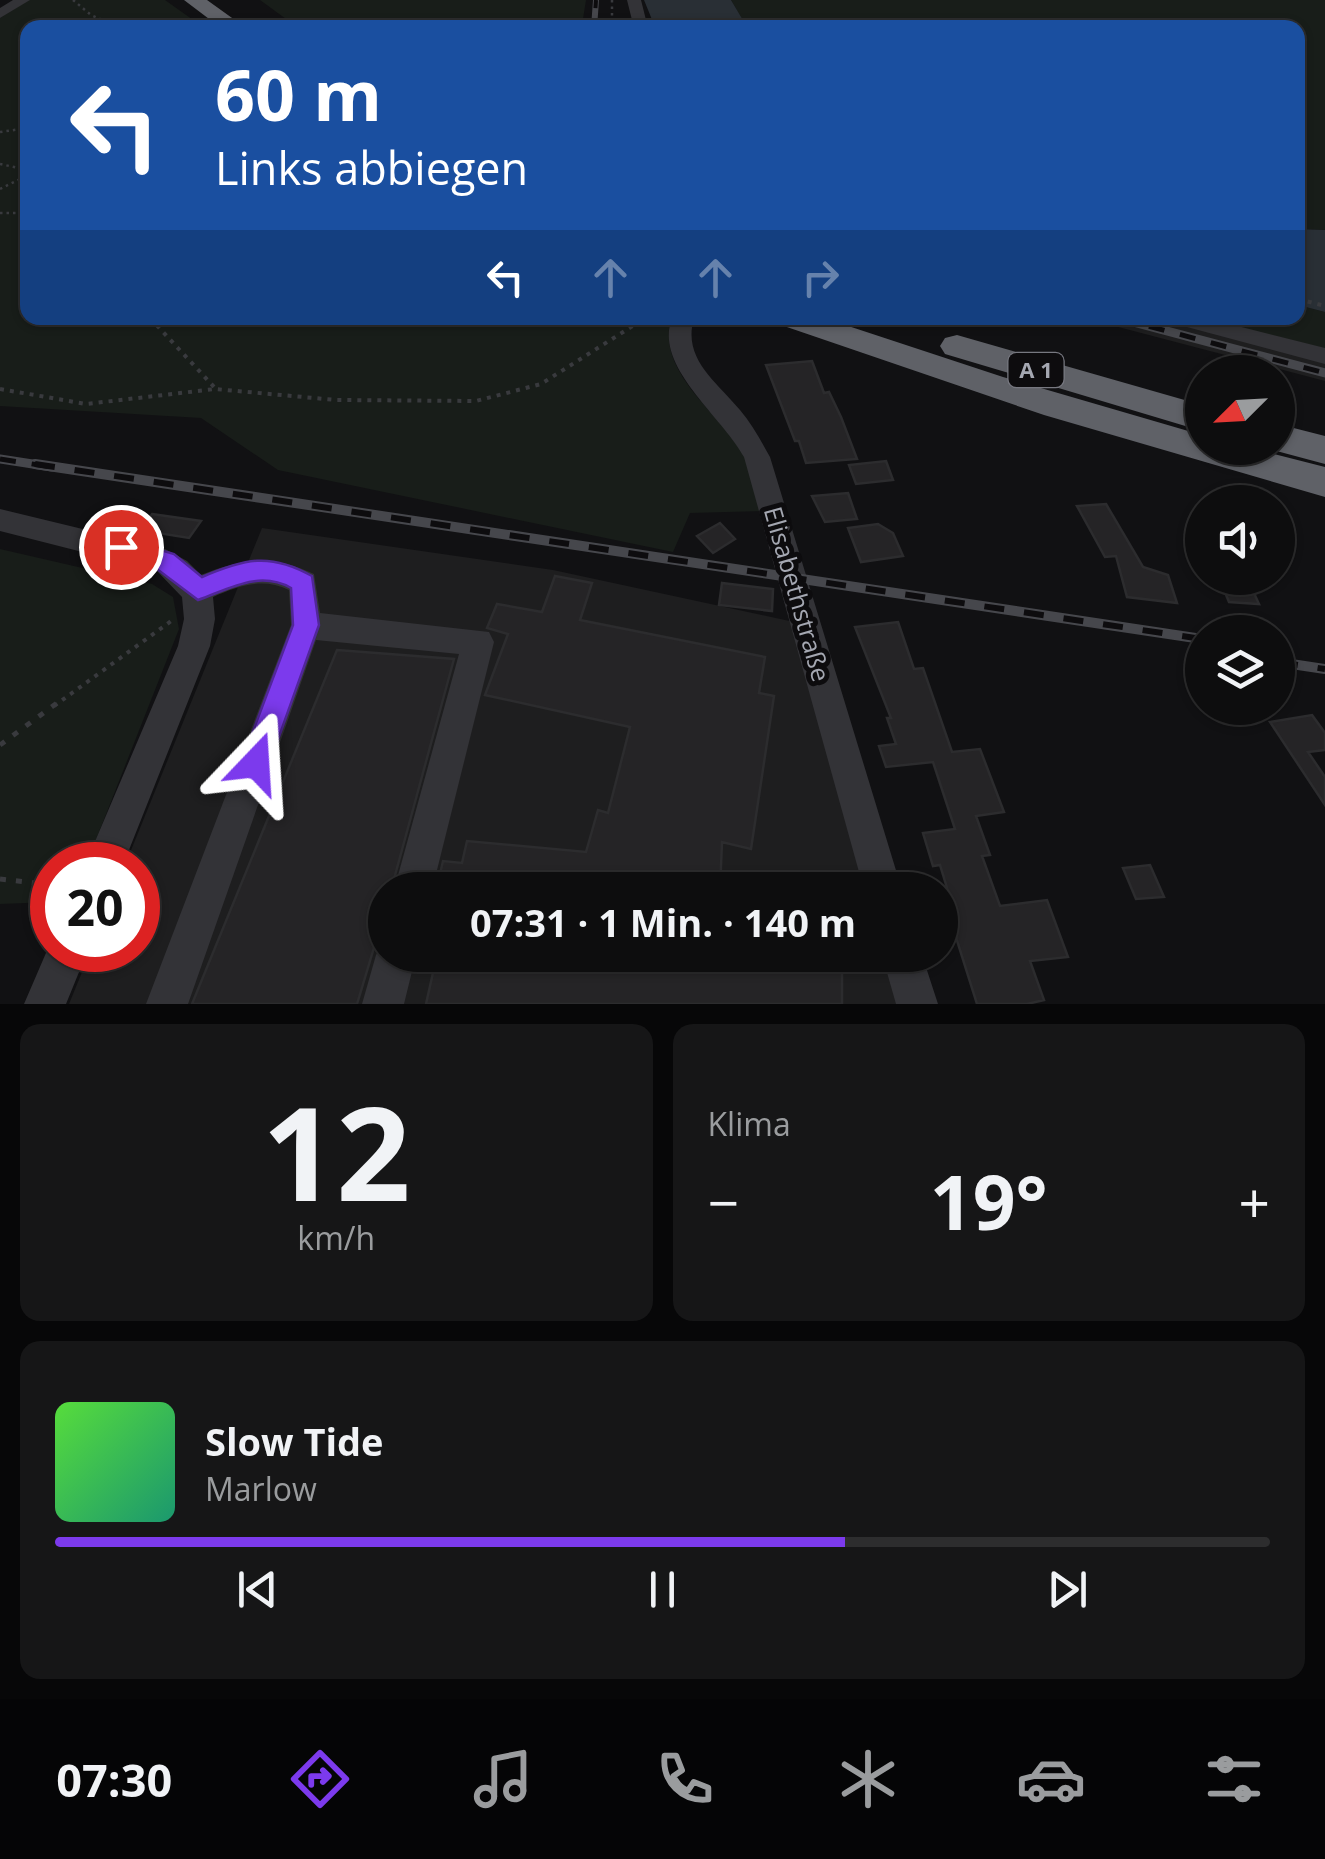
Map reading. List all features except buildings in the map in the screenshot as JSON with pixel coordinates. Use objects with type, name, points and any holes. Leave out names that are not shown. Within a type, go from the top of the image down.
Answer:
[{"type":"highway","points":[[197,0],[225,20]]},
{"type":"highway","points":[[232,0],[258,18]]},
{"type":"highway","name":"A 1","points":[[814,325],[1043,402],[1325,482]]},
{"type":"highway","name":"A 1","points":[[894,325],[1185,413]]},
{"type":"highway","points":[[1295,442],[1325,450]]},
{"type":"street","points":[[0,14],[22,0]]},
{"type":"street","name":"Elisabethstraße","points":[[681,325],[678,336],[688,366],[730,414],[757,457],[879,872]]},
{"type":"street","points":[[1207,325],[1325,356]]},
{"type":"street","points":[[0,520],[165,562],[184,573],[198,590],[201,622],[194,646],[113,842]]},
{"type":"street","points":[[167,1004],[306,625],[303,583],[281,570],[240,572],[198,590]]},
{"type":"street","points":[[306,625],[478,642],[418,872]]},
{"type":"street","points":[[46,1004],[59,972]]},
{"type":"street","points":[[383,1004],[391,972]]},
{"type":"street","points":[[907,972],[917,1004]]},
{"type":"path","points":[[73,0],[103,20]]},
{"type":"path","points":[[156,325],[215,388]]},
{"type":"path","points":[[0,389],[86,404],[215,388],[336,400],[476,401],[541,384],[634,325]]},
{"type":"path","points":[[0,745],[168,626],[198,590]]},
{"type":"path","points":[[0,879],[30,882]]},
{"type":"shaded area","points":[[29,0],[165,0],[193,20],[20,20],[20,325],[670,325],[669,339],[683,378],[753,465],[766,511],[690,513],[673,552],[278,470],[201,418],[0,406],[0,18]]},
{"type":"shaded area","points":[[260,0],[586,0],[580,20],[287,20]]},
{"type":"shaded area","points":[[644,0],[731,0],[743,20],[652,20]]},
{"type":"shaded area","points":[[731,0],[1325,0],[1325,230],[1305,229],[1305,20],[742,20]]},
{"type":"shaded area","points":[[1305,229],[1325,230],[1325,312],[1305,307]]},
{"type":"shaded area","points":[[1305,307],[1325,312],[1325,350],[1228,325],[1305,325]]},
{"type":"shaded area","points":[[1111,325],[1188,325],[1325,360],[1325,381],[1295,373],[1295,355],[1226,355]]},
{"type":"shaded area","points":[[262,528],[553,570],[794,622],[863,872],[368,872],[368,972],[891,972],[899,1004],[69,1004],[82,972],[160,972],[160,842],[134,842]]},
{"type":"shaded area","points":[[0,549],[152,584],[173,597],[179,629],[95,842],[30,842],[30,903],[0,904]]},
{"type":"railway","points":[[595,20],[596,0]]},
{"type":"railway","points":[[1144,325],[1325,373]]},
{"type":"railway","points":[[0,459],[52,467]]},
{"type":"railway","points":[[35,464],[1185,636]]},
{"type":"railway","points":[[1295,665],[1325,669]]},
{"type":"route","points":[[121,547],[165,562],[184,573],[198,590],[240,572],[281,570],[303,583],[306,625],[256,763]]}]
